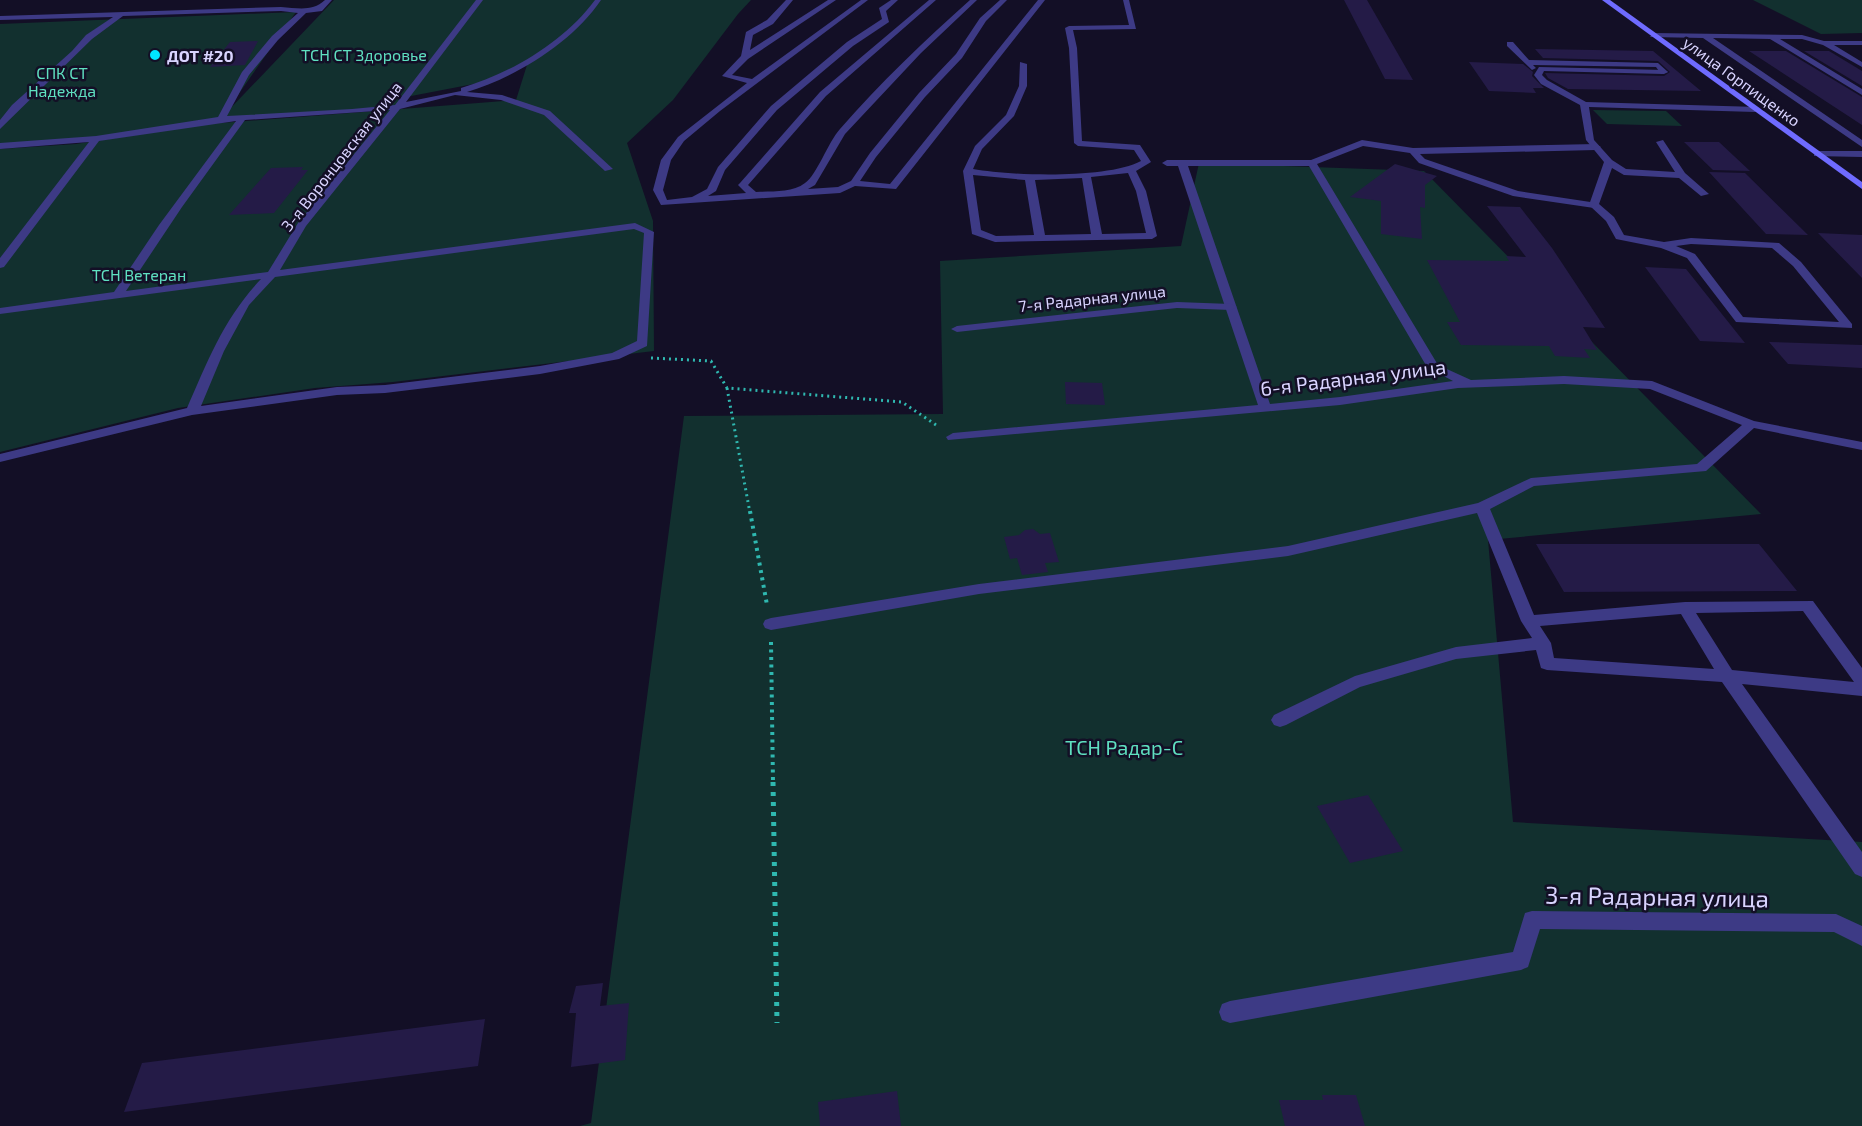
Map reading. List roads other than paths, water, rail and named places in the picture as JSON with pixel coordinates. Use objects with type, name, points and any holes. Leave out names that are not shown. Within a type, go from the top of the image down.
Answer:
[{"type":"main road","name":"улица Горпищенко","points":[[1605,0],[1862,186]]},
{"type":"street","points":[[0,18],[281,9],[304,11],[320,9],[329,0]]},
{"type":"street","name":"3-я Воронцовская улица","points":[[192,411],[218,351],[244,304],[272,274],[302,225],[413,89],[480,0]]},
{"type":"street","points":[[0,146],[96,139],[220,119],[352,112],[397,107],[455,93],[494,82],[528,64],[564,34],[598,0]]},
{"type":"street","points":[[745,57],[749,34],[770,22],[790,0]]},
{"type":"street","points":[[753,82],[726,76],[745,57],[833,0]]},
{"type":"street","points":[[866,0],[753,82],[681,139],[666,160],[658,190],[664,203],[840,190],[854,183],[873,155],[922,95],[959,56],[983,20],[1004,0]]},
{"type":"street","points":[[886,20],[882,10],[895,0]]},
{"type":"street","points":[[754,195],[743,185],[777,144],[823,94],[933,0]]},
{"type":"street","points":[[792,193],[810,185],[841,133],[870,100],[918,51],[974,0]]},
{"type":"street","points":[[854,183],[893,187],[1042,0]]},
{"type":"street","points":[[968,171],[1029,176],[1086,175],[1131,170],[1146,162],[1137,147],[1078,143],[1073,48],[1069,27],[1132,27],[1126,0]]},
{"type":"street","points":[[220,119],[244,74],[275,38],[304,11]]},
{"type":"street","points":[[0,126],[15,107],[75,53],[89,37],[120,15]]},
{"type":"street","points":[[694,200],[711,190],[721,169],[774,108],[850,44],[886,20],[913,16]]},
{"type":"street","points":[[0,28],[14,18]]},
{"type":"street","points":[[1653,35],[1802,37],[1824,43],[1862,65]]},
{"type":"street","points":[[1705,36],[1862,144]]},
{"type":"street","points":[[1772,37],[1862,93]]},
{"type":"street","points":[[1824,43],[1862,43]]},
{"type":"street","points":[[1510,44],[1544,82],[1584,104],[1755,109]]},
{"type":"street","points":[[1526,62],[1658,65],[1664,72],[1542,69],[1538,75]]},
{"type":"street","points":[[1023,64],[1023,86],[1010,116],[978,148],[968,171],[972,186],[976,232],[995,239],[1152,236],[1141,191],[1131,170]]},
{"type":"street","points":[[455,93],[502,98],[547,113],[608,169]]},
{"type":"street","points":[[1584,104],[1590,140],[1609,162],[1624,172],[1682,175]]},
{"type":"street","points":[[118,295],[171,215],[243,117]]},
{"type":"street","points":[[0,265],[96,139]]},
{"type":"street","points":[[1660,142],[1682,175],[1704,195]]},
{"type":"street","points":[[1167,164],[1312,163],[1362,143],[1413,151],[1596,147]]},
{"type":"street","points":[[1413,151],[1422,160],[1516,194],[1594,205],[1610,219],[1620,237],[1664,244],[1691,241],[1776,245],[1797,264],[1848,326],[1740,320],[1690,256],[1664,244]]},
{"type":"street","points":[[1817,154],[1862,154]]},
{"type":"street","points":[[1594,205],[1609,162]]},
{"type":"street","points":[[1182,163],[1265,408]]},
{"type":"street","points":[[1312,163],[1433,367],[1471,384]]},
{"type":"street","points":[[972,186],[984,174]]},
{"type":"street","points":[[1086,175],[1097,237]]},
{"type":"street","points":[[1029,176],[1040,238]]},
{"type":"street","points":[[0,311],[635,226],[649,232],[643,343],[615,356],[529,371],[385,389],[337,391],[192,411],[0,458]]},
{"type":"street","name":"7-я Радарная улица","points":[[957,329],[1177,305],[1231,307]]},
{"type":"street","name":"6-я Радарная улица","points":[[953,437],[1340,401],[1471,384],[1564,380],[1652,385],[1751,424],[1862,446]]},
{"type":"street","points":[[771,624],[979,589],[1288,551],[1482,507],[1531,482],[1701,468],[1751,424]]},
{"type":"street","points":[[1482,507],[1529,621],[1542,643],[1546,664],[1727,676],[1862,689]]},
{"type":"street","points":[[1529,621],[1685,608],[1807,605],[1862,680]]},
{"type":"street","points":[[1685,608],[1727,676],[1862,868]]},
{"type":"street","points":[[1280,720],[1366,679],[1456,653],[1542,643]]},
{"type":"street","name":"3-я Радарная улица","points":[[1230,1012],[1521,960],[1532,920],[1836,923],[1862,936]]},
{"type":"place","name":"ДОТ #20","points":[[155,55]]},
{"type":"park label","name":"ТСН СТ Здоровье","points":[[364,54]]},
{"type":"park label","name":"СПК СТ Надежда","points":[[62,81]]},
{"type":"park label","name":"ТСН Ветеран","points":[[139,274]]},
{"type":"park label","name":"ТСН Радар-С","points":[[1124,747]]}]
